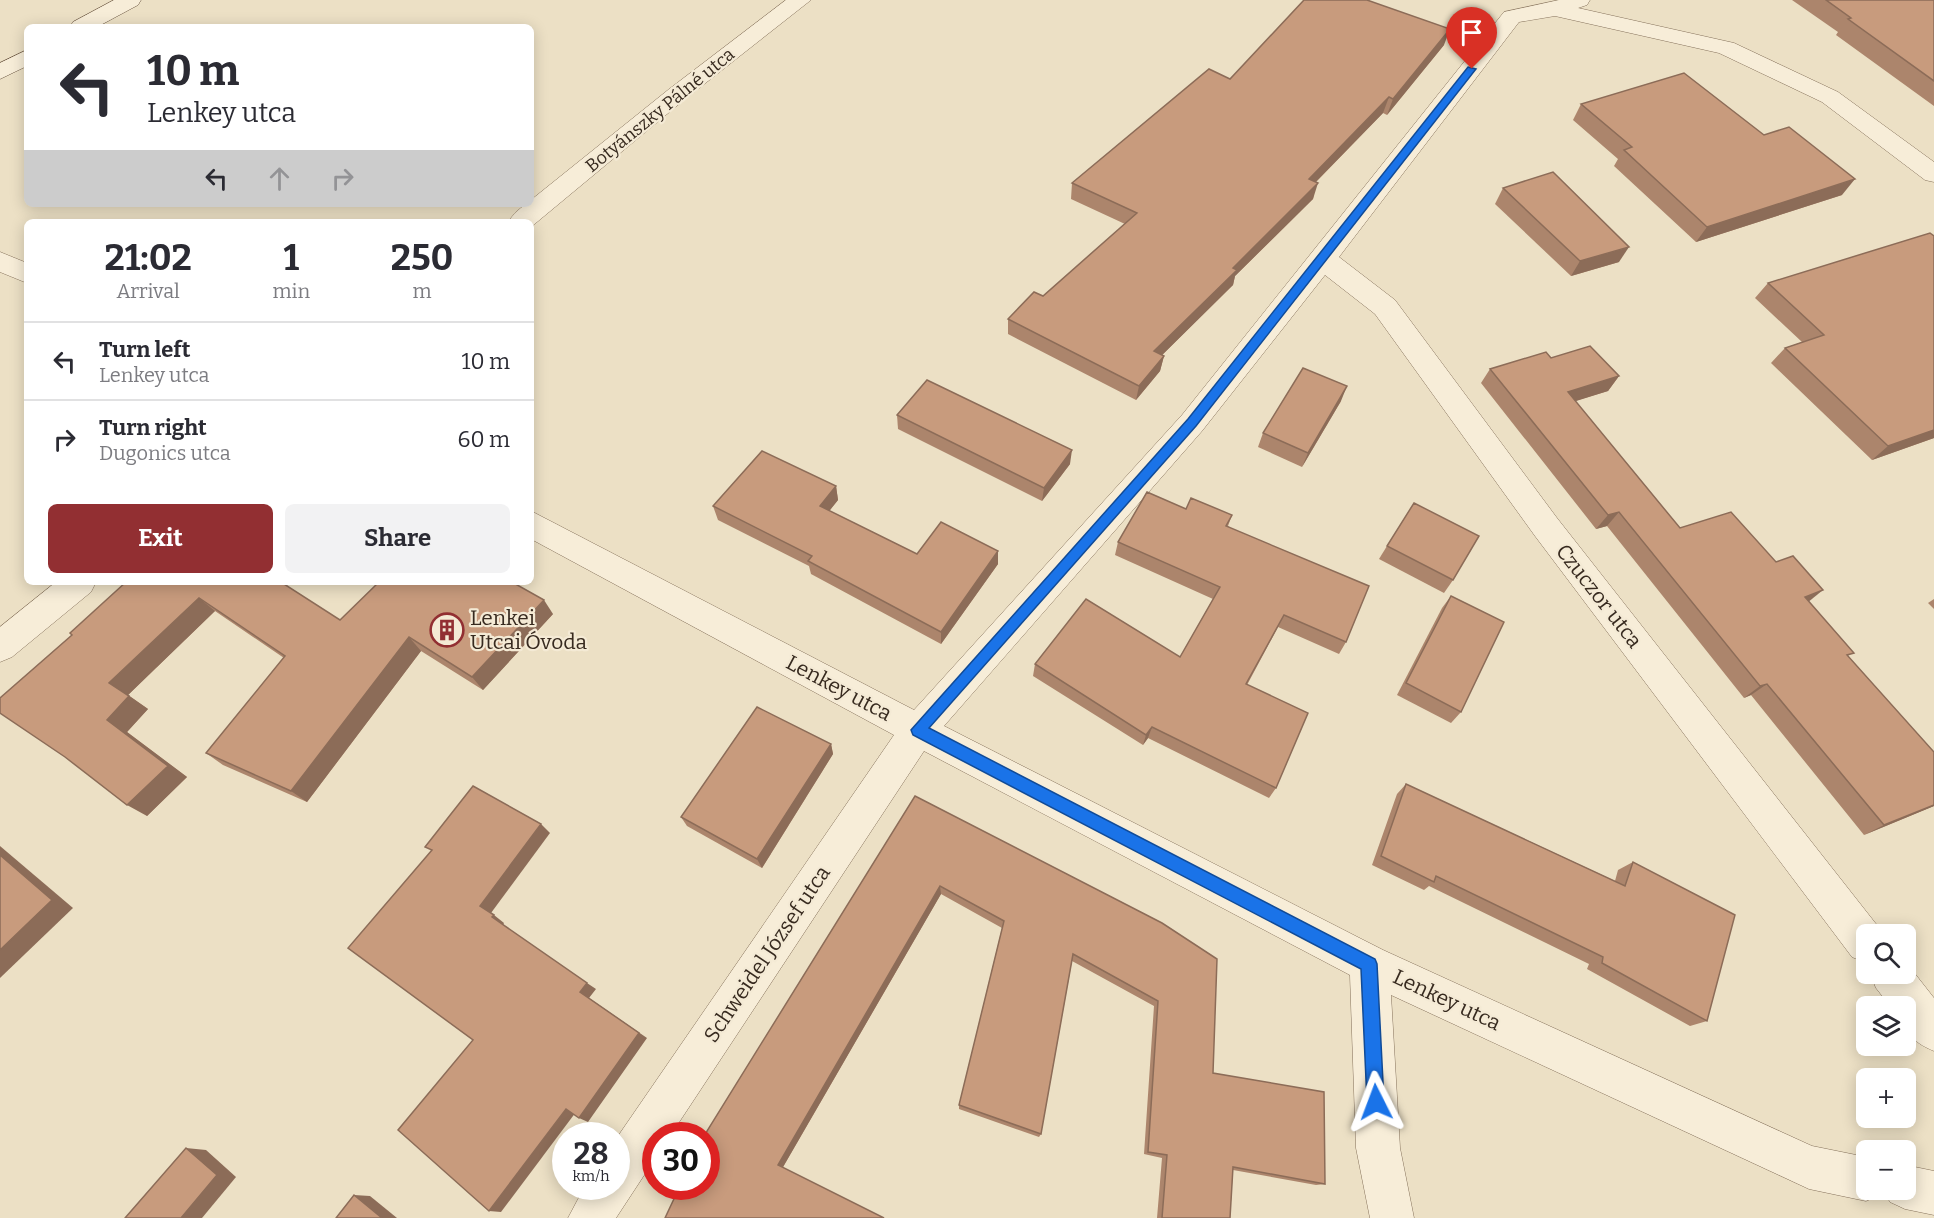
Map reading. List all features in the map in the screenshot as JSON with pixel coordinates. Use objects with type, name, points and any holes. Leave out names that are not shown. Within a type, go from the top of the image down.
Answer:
[{"type":"street","points":[[86,24],[130,0]]},
{"type":"street","name":"Botyánszky Pálné utca","points":[[525,219],[676,95],[800,0]]},
{"type":"street","points":[[1524,0],[1567,4],[1726,48],[1830,97],[1934,174]]},
{"type":"street","name":"Schweidel József utca","points":[[630,1157],[918,730],[1192,423],[1512,17],[1567,4]]},
{"type":"street","points":[[0,72],[24,59]]},
{"type":"street","name":"Czuczor utca","points":[[1323,259],[1385,307],[1546,528],[1856,930]]},
{"type":"street","points":[[0,261],[24,273]]},
{"type":"street","name":"Lenkey utca","points":[[534,526],[918,730],[1369,964],[1809,1167],[1856,1177]]},
{"type":"street","points":[[0,647],[76,585]]},
{"type":"street","points":[[1369,964],[1378,1148],[1392,1218]]},
{"type":"street","points":[[1898,984],[1934,1031]]},
{"type":"street","points":[[1916,1190],[1934,1194]]},
{"type":"street","points":[[590,1218],[602,1200]]},
{"type":"building","points":[[1304,0],[1367,0],[1450,29],[1393,99],[1389,97],[1309,179],[1318,183],[1233,268],[1237,270],[1154,351],[1164,356],[1139,386],[1008,319],[1034,292],[1043,296],[1137,213],[1072,183],[1209,69],[1230,79]]},
{"type":"building","points":[[1826,0],[1934,0],[1934,81],[1848,19],[1851,18]]},
{"type":"building","points":[[1684,73],[1764,135],[1789,127],[1855,179],[1707,227],[1624,150],[1632,147],[1581,104]]},
{"type":"building","points":[[1553,172],[1629,247],[1580,261],[1503,188]]},
{"type":"building","points":[[1930,233],[1934,236],[1934,430],[1888,446],[1785,348],[1824,335],[1768,283]]},
{"type":"building","points":[[1590,346],[1619,376],[1568,392],[1680,528],[1731,512],[1776,562],[1793,556],[1823,590],[1805,597],[1854,653],[1847,655],[1934,752],[1934,805],[1884,825],[1767,684],[1760,686],[1619,512],[1608,515],[1490,369],[1546,352],[1551,358]]},
{"type":"building","points":[[1303,368],[1347,386],[1308,453],[1263,433]]},
{"type":"building","points":[[927,380],[1072,450],[1044,488],[897,415]]},
{"type":"building","points":[[762,451],[836,486],[820,506],[917,554],[941,522],[998,551],[941,632],[808,561],[812,556],[713,506]]},
{"type":"building","points":[[1147,492],[1186,509],[1191,498],[1232,515],[1226,526],[1369,586],[1346,642],[1284,615],[1246,684],[1308,713],[1276,788],[1152,727],[1146,735],[1035,664],[1086,599],[1180,657],[1220,587],[1118,542]]},
{"type":"building","points":[[1414,503],[1479,536],[1453,580],[1387,546]]},
{"type":"building","points":[[123,585],[286,585],[340,620],[376,585],[517,585],[544,600],[472,677],[409,637],[291,791],[206,753],[285,656],[199,598],[109,683],[129,696],[107,720],[168,766],[127,805],[65,757],[0,713],[0,698],[72,635],[70,633]]},
{"type":"building","points":[[1451,596],[1504,622],[1461,712],[1406,683]]},
{"type":"building","points":[[757,707],[831,744],[757,859],[681,817]]},
{"type":"building","points":[[1406,784],[1625,886],[1633,862],[1735,915],[1707,1021],[1602,963],[1603,957],[1436,876],[1434,882],[1381,856]]},
{"type":"building","points":[[473,786],[541,824],[480,906],[494,915],[492,917],[587,983],[580,992],[639,1033],[579,1118],[566,1109],[556,1122],[552,1122],[552,1128],[489,1211],[398,1130],[473,1040],[348,948],[432,850],[425,847]]},
{"type":"building","points":[[915,796],[1162,923],[1217,959],[1213,1073],[1324,1092],[1325,1184],[1233,1167],[1230,1218],[1162,1218],[1167,1155],[1148,1152],[1158,1001],[1073,954],[1041,1134],[959,1105],[1004,921],[940,886],[778,1165],[884,1218],[665,1218],[673,1200],[720,1200],[720,1122],[713,1122]]},
{"type":"building","points":[[0,855],[52,900],[0,950]]},
{"type":"building","points":[[186,1148],[217,1175],[181,1218],[125,1218]]},
{"type":"building","points":[[354,1195],[382,1218],[336,1218]]},
{"type":"place","name":"Lenkei Utcai Óvoda","points":[[447,630]]},
{"type":"route","points":[[1376,1102],[1369,964],[918,730],[1192,423],[1472,69]]}]
